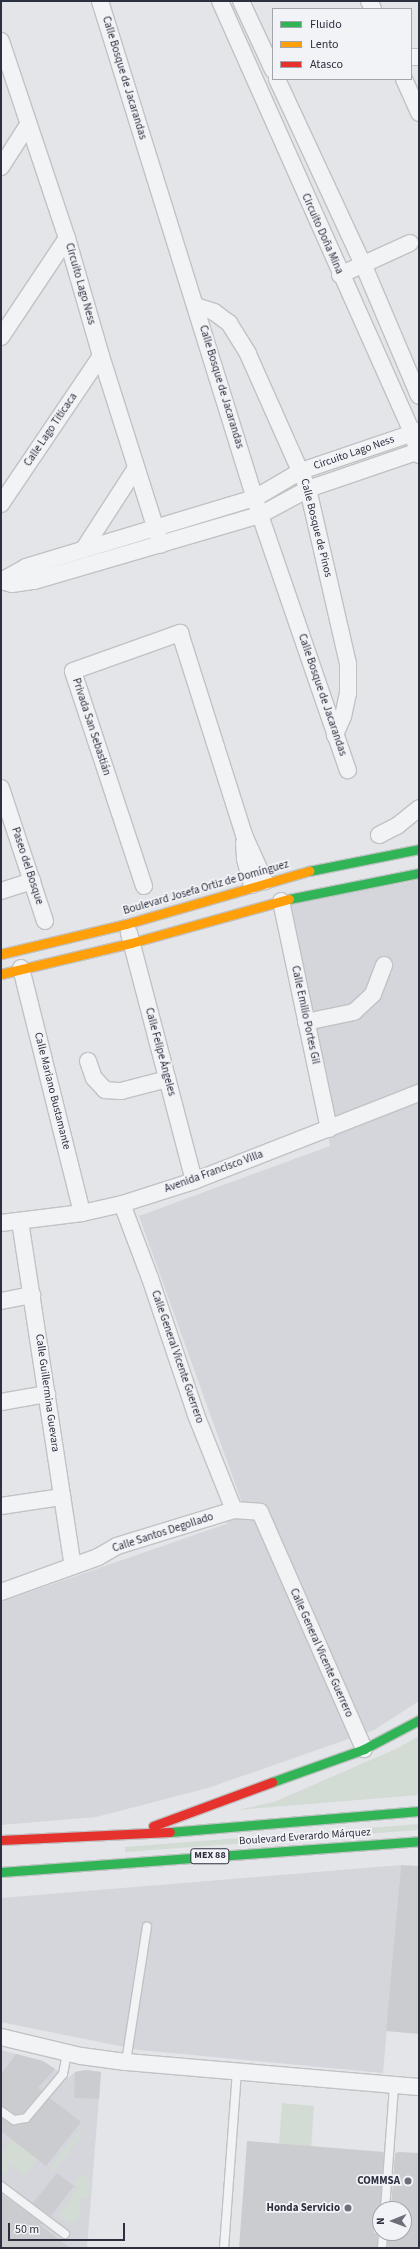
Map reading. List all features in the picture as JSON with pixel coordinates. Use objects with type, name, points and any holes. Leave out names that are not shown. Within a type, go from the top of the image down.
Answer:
[{"type":"main road","name":"Boulevard Josefa Ortiz de Domínguez","points":[[1,974],[131,942],[281,901],[383,868],[419,849]]},
{"type":"main road","name":"Boulevard Josefa Ortiz de Domínguez","points":[[1,954],[126,924],[259,884],[326,866],[383,868],[419,873]]},
{"type":"main road","points":[[223,895],[230,915]]},
{"type":"main road","points":[[126,1836],[364,1749],[419,1720]]},
{"type":"main road","points":[[1,1840],[126,1836],[419,1811]]},
{"type":"main road","name":"Boulevard Everardo Márquez","points":[[1,1872],[419,1841]]},
{"type":"street","name":"Calle Bosque de Jacarandas","points":[[100,1],[260,515],[348,770]]},
{"type":"street","name":"Circuito Doña Mina","points":[[272,68],[243,2],[223,7],[340,275],[415,432],[419,452]]},
{"type":"street","name":"Circuito Lago Ness","points":[[1,41],[67,238],[101,356],[161,544]]},
{"type":"street","points":[[277,80],[363,264],[419,396]]},
{"type":"street","points":[[404,80],[419,113]]},
{"type":"street","points":[[1,167],[28,125]]},
{"type":"street","points":[[1,337],[67,238]]},
{"type":"street","points":[[340,275],[410,243]]},
{"type":"street","name":"Calle Bosque de Pinos","points":[[196,306],[214,312],[229,324],[248,354],[308,489],[348,664],[348,693],[343,716],[335,735]]},
{"type":"street","name":"Calle Lago Titicaca","points":[[2,499],[101,356]]},
{"type":"street","name":"Circuito Lago Ness","points":[[1,581],[26,567],[255,498],[301,471],[415,432]]},
{"type":"street","name":"Circuito Lago Ness","points":[[1,581],[12,584],[34,581],[260,515],[308,489],[419,452]]},
{"type":"street","points":[[83,550],[136,468]]},
{"type":"street","name":"Privada San Sebastián","points":[[144,886],[73,671],[180,633],[259,884]]},
{"type":"street","name":"Paseo del Bosque","points":[[1,789],[45,921]]},
{"type":"street","points":[[379,835],[397,826],[419,808]]},
{"type":"street","points":[[1,891],[32,881]]},
{"type":"street","name":"Calle Emilio Portes Gil","points":[[281,901],[329,1129]]},
{"type":"street","name":"Calle Felipe Ángeles","points":[[126,924],[194,1181]]},
{"type":"street","points":[[306,1022],[354,1012],[373,994],[384,966]]},
{"type":"street","name":"Calle Mariano Bustamante","points":[[21,968],[82,1213]]},
{"type":"street","points":[[88,1061],[94,1078],[105,1090],[121,1091],[167,1079]]},
{"type":"street","name":"Avenida Francisco Villa","points":[[1,1223],[82,1213],[122,1204],[194,1181],[419,1093]]},
{"type":"street","name":"Calle General Vicente Guerrero","points":[[122,1204],[196,1415],[234,1510]]},
{"type":"street","name":"Calle Guillermina Guevara","points":[[20,1221],[73,1566]]},
{"type":"street","points":[[1,1301],[32,1296]]},
{"type":"street","points":[[1,1402],[47,1394]]},
{"type":"street","points":[[1,1506],[62,1497]]},
{"type":"street","name":"Calle Santos Degollado","points":[[1,1592],[98,1557],[117,1546],[234,1510],[260,1512]]},
{"type":"street","name":"Calle General Vicente Guerrero","points":[[260,1512],[364,1749]]},
{"type":"street","points":[[1,2037],[67,2053],[126,2062],[419,2087]]},
{"type":"lane","points":[[126,2062],[147,1927]]},
{"type":"lane","points":[[1,2111],[14,2120],[26,2118],[63,2074],[67,2053]]},
{"type":"lane","points":[[224,2248],[237,2072]]},
{"type":"lane","points":[[386,2201],[394,2085]]},
{"type":"lane","points":[[1,2186],[64,2234]]},
{"type":"shaded area","points":[[419,880],[419,1701],[374,1730],[208,1788],[96,1817],[1,1825],[1,1602],[226,1524],[242,1503],[139,1216],[330,1146],[285,905]]},
{"type":"shaded area","points":[[419,1736],[419,1795],[237,1810],[274,1802],[398,1748]]},
{"type":"shaded area","points":[[419,1824],[419,1830],[125,1852],[125,1847]]},
{"type":"shaded area","points":[[401,1865],[383,2073],[139,2050],[1,2022],[1,1898]]},
{"type":"shaded area","points":[[1,2050],[43,2061],[68,2078],[75,2072],[86,2070],[101,2072],[87,2248],[1,2248]]},
{"type":"shaded area","points":[[282,2103],[314,2106],[311,2148],[279,2145]]},
{"type":"shaded area","points":[[19,2130],[19,2145],[38,2160],[25,2176],[12,2165],[3,2176],[1,2174],[1,2154]]},
{"type":"shaded area","points":[[79,2130],[83,2134],[54,2172],[49,2169]]},
{"type":"shaded area","points":[[82,2174],[90,2180],[89,2198],[80,2198],[79,2220],[75,2220],[72,2225],[58,2216],[78,2188],[74,2184]]},
{"type":"building","points":[[401,1865],[419,1866],[419,2034],[386,2031]]},
{"type":"building","points":[[16,2054],[43,2061],[55,2069],[38,2088],[42,2091],[23,2113],[15,2114],[1,2106],[1,2074]]},
{"type":"building","points":[[86,2070],[101,2072],[99,2099],[74,2098],[75,2072]]},
{"type":"building","points":[[50,2098],[81,2122],[46,2166],[1,2131],[1,2118],[14,2125],[27,2123]]},
{"type":"building","points":[[247,2141],[384,2152],[381,2201],[372,2201],[372,2241],[377,2241],[377,2248],[239,2248]]},
{"type":"building","name":"COMMSA","points":[[395,2153],[419,2153],[419,2248],[388,2248],[388,2241],[412,2241],[412,2201],[392,2201]]},
{"type":"building","points":[[57,2173],[74,2186],[51,2216],[33,2203]]},
{"type":"building","points":[[1,2194],[43,2224],[39,2224],[70,2248],[1,2248]]},
{"type":"traffic: fast","points":[[309,871],[419,849]]},
{"type":"traffic: fast","points":[[289,899],[419,873]]},
{"type":"traffic: fast","points":[[272,1782],[364,1749],[419,1720]]},
{"type":"traffic: fast","points":[[170,1832],[419,1811]]},
{"type":"traffic: fast","points":[[1,1872],[419,1841]]},
{"type":"traffic: slow","points":[[1,954],[126,924],[309,871]]},
{"type":"traffic: slow","points":[[1,974],[131,943],[289,899]]},
{"type":"traffic: jam","points":[[153,1826],[272,1782]]},
{"type":"traffic: jam","points":[[1,1840],[170,1832]]},
{"type":"place","name":"COMMSA","points":[[408,2181]]},
{"type":"place","name":"Honda Servicio","points":[[348,2208]]}]
